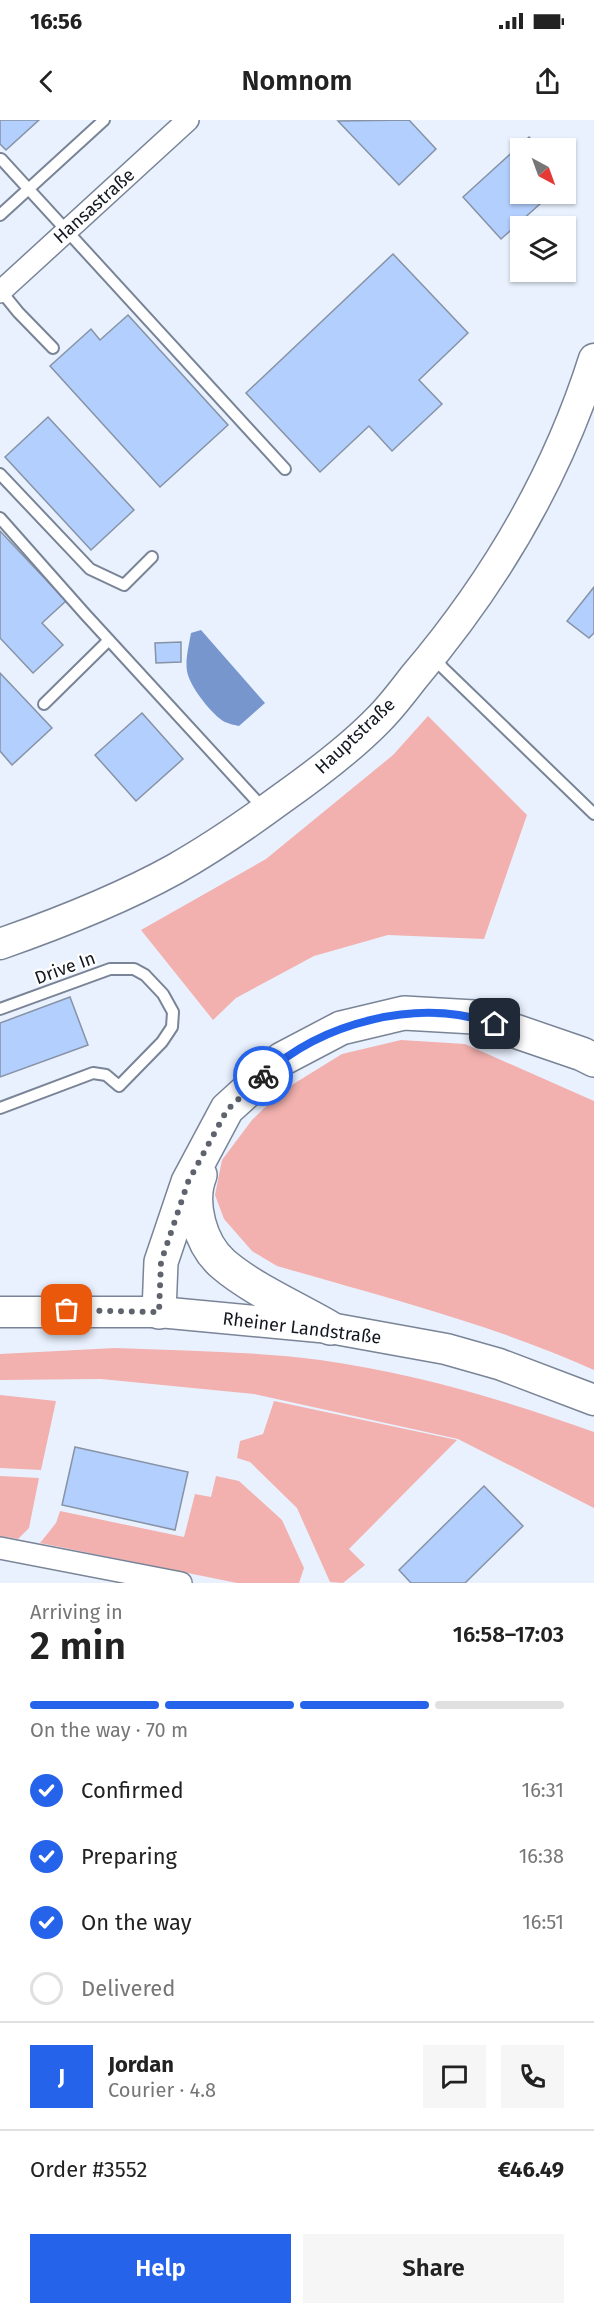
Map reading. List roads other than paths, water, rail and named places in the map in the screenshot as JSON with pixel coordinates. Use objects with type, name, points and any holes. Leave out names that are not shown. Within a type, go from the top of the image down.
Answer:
[{"type":"highway","points":[[159,1312],[161,1262],[188,1182],[227,1110],[282,1059],[341,1028],[404,1013],[474,1017],[594,1060]]},
{"type":"highway","points":[[227,1110],[197,1184],[196,1207],[205,1239],[222,1263],[330,1328]]},
{"type":"street","name":"Hansastraße","points":[[0,291],[188,120]]},
{"type":"street","name":"Hauptstraße","points":[[0,944],[53,925],[175,869],[236,832],[324,768],[379,719],[470,607],[505,554],[558,451],[594,359]]},
{"type":"street","name":"Rheiner Landstraße","points":[[0,1312],[159,1312],[330,1328],[446,1349],[499,1364],[594,1400]]},
{"type":"street","points":[[0,1548],[180,1583]]},
{"type":"lane","points":[[0,215],[104,120]]},
{"type":"lane","points":[[1,159],[285,469]]},
{"type":"lane","points":[[0,291],[54,348]]},
{"type":"lane","points":[[0,474],[90,569],[124,585],[152,557]]},
{"type":"lane","points":[[0,518],[265,811]]},
{"type":"lane","points":[[44,704],[108,640]]},
{"type":"lane","points":[[433,655],[443,668],[594,814]]},
{"type":"lane","name":"Drive In","points":[[0,1009],[110,969],[134,969],[146,975],[163,994],[173,1011],[172,1027],[162,1042],[119,1086],[106,1075],[93,1073],[0,1108]]},
{"type":"water","points":[[201,630],[265,703],[239,726],[220,719],[209,708],[190,681],[186,665],[191,633]]}]
